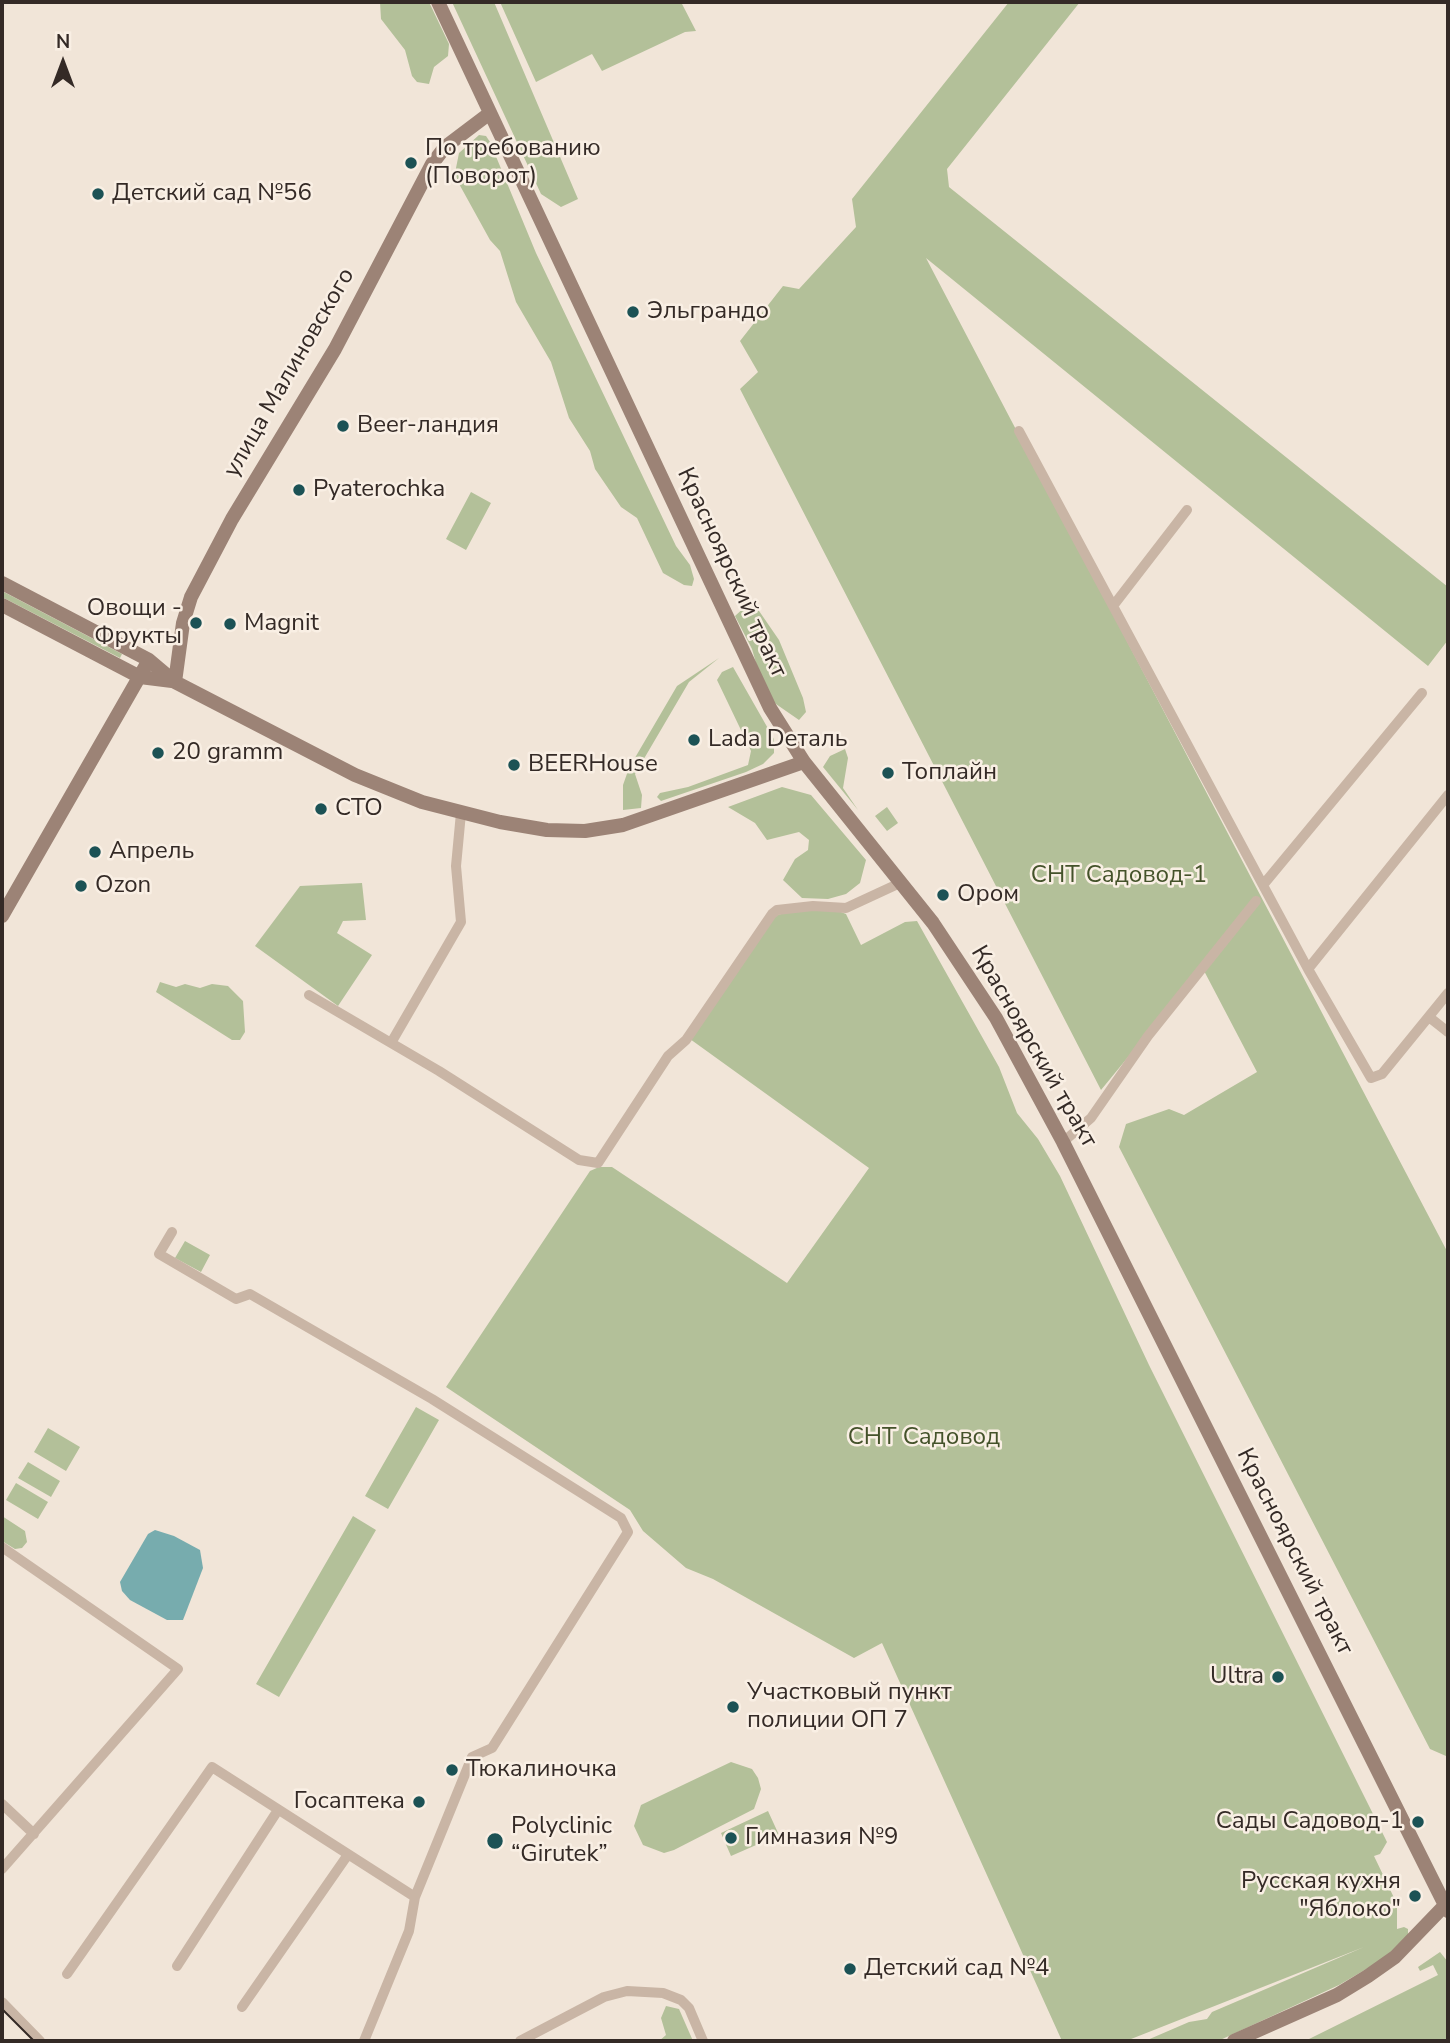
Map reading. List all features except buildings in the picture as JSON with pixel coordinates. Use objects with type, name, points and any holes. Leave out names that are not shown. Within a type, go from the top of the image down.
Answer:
[{"type":"main road","name":"Красноярский тракт","points":[[438,2],[765,697],[804,762],[900,883],[978,988],[1063,1142],[1447,1906]]},
{"type":"main road","name":"улица Малиновского","points":[[174,681],[183,623],[191,597],[232,519],[335,349],[432,164],[445,147],[490,113]]},
{"type":"main road","points":[[2,583],[149,660],[174,681],[355,775],[422,802],[461,813],[548,830],[585,831],[656,815],[804,762]]},
{"type":"main road","points":[[2,605],[140,677],[174,681]]},
{"type":"main road","points":[[2,916],[149,660]]},
{"type":"main road","points":[[1234,2041],[1337,1996],[1395,1957],[1447,1906]]},
{"type":"street","points":[[1019,431],[1308,969],[1371,1078],[1382,1074],[1448,993]]},
{"type":"street","points":[[1113,606],[1187,510]]},
{"type":"street","points":[[1263,885],[1422,693]]},
{"type":"street","points":[[1308,969],[1448,795]]},
{"type":"street","points":[[391,1043],[461,922],[456,866],[461,813]]},
{"type":"street","points":[[309,995],[579,1160],[597,1163],[668,1056],[686,1040],[777,910],[813,906],[846,908],[900,883]]},
{"type":"street","points":[[1063,1142],[1091,1118],[1148,1036],[1256,901]]},
{"type":"street","points":[[1429,1017],[1448,1032]]},
{"type":"street","points":[[172,1232],[159,1254],[236,1298],[250,1294],[432,1399],[621,1518],[628,1532],[492,1748],[472,1757],[415,1897],[409,1931],[364,2041]]},
{"type":"street","points":[[2,1547],[178,1669],[2,1869]]},
{"type":"street","points":[[67,1974],[212,1767],[347,1856],[415,1897]]},
{"type":"street","points":[[2,1804],[34,1834]]},
{"type":"street","points":[[177,1966],[278,1810]]},
{"type":"street","points":[[242,2007],[347,1856]]},
{"type":"street","points":[[520,2041],[614,1993],[663,1993],[681,2000],[689,2008],[703,2041]]},
{"type":"street","points":[[2,2002],[40,2041]]},
{"type":"green space","points":[[380,2],[429,2],[449,44],[448,56],[434,67],[429,84],[417,82],[412,76],[405,50],[381,19]]},
{"type":"green space","points":[[452,2],[494,2],[578,199],[561,207],[541,194]]},
{"type":"green space","points":[[500,2],[681,2],[696,31],[685,32],[602,71],[592,54],[536,82]]},
{"type":"green space","name":"СНТ Садовод-1","points":[[1009,2],[1080,2],[947,169],[949,187],[1448,587],[1448,640],[1428,666],[926,258],[1448,1253],[1446,1756],[1430,1749],[1119,1147],[1126,1124],[1169,1109],[1184,1115],[1257,1072],[1202,967],[1101,1090],[740,389],[758,372],[740,341],[783,286],[799,289],[856,227],[852,199]]},
{"type":"green space","points":[[479,135],[486,136],[490,142],[536,253],[676,546],[690,565],[694,579],[692,586],[684,585],[663,573],[637,518],[621,507],[595,469],[590,451],[569,418],[551,362],[516,302],[500,251],[490,240],[455,173],[459,153]]},
{"type":"green space","points":[[471,492],[491,503],[466,550],[446,539]]},
{"type":"green space","points":[[2,591],[122,654],[120,658],[2,597]]},
{"type":"green space","points":[[747,605],[757,608],[779,640],[803,698],[806,712],[799,720],[773,702],[760,677],[752,649],[735,616]]},
{"type":"green space","points":[[719,658],[689,682],[635,774],[642,795],[641,808],[623,810],[623,785],[629,768],[677,686]]},
{"type":"green space","points":[[733,667],[774,739],[774,753],[763,764],[746,772],[661,801],[657,797],[660,793],[688,787],[748,765],[751,751],[717,680],[722,672]]},
{"type":"green space","points":[[845,749],[848,758],[843,788],[858,810],[823,767],[830,756]]},
{"type":"green space","points":[[782,787],[811,795],[866,860],[860,883],[846,894],[828,899],[802,898],[783,880],[795,859],[808,850],[809,840],[799,832],[767,840],[755,823],[728,807]]},
{"type":"green space","points":[[887,807],[898,823],[887,831],[875,816]]},
{"type":"green space","points":[[362,883],[366,920],[343,921],[337,933],[372,955],[338,1006],[255,946],[300,886]]},
{"type":"green space","name":"СНТ Садовод","points":[[802,910],[836,910],[846,914],[861,945],[905,922],[917,921],[999,1067],[1017,1113],[1038,1139],[1060,1176],[1149,1365],[1387,1842],[1380,1854],[1374,1856],[1397,1904],[1397,1929],[1408,1929],[1408,1938],[1380,1961],[1339,1985],[1218,2041],[1145,2041],[1189,2022],[1207,2019],[1212,2012],[1364,1947],[1126,2041],[1062,2041],[882,1643],[854,1658],[713,1579],[686,1568],[643,1531],[630,1510],[446,1387],[590,1171],[599,1167],[612,1167],[787,1283],[869,1168],[690,1039],[776,915]]},
{"type":"green space","points":[[160,982],[176,987],[185,984],[200,988],[212,984],[228,986],[243,1001],[245,1032],[240,1040],[232,1040],[156,992]]},
{"type":"green space","points":[[185,1241],[210,1255],[201,1272],[175,1258]]},
{"type":"green space","points":[[416,1407],[439,1420],[388,1509],[365,1496]]},
{"type":"green space","points":[[48,1428],[80,1447],[66,1471],[34,1452]]},
{"type":"green space","points":[[28,1462],[60,1481],[51,1497],[18,1478]]},
{"type":"green space","points":[[16,1483],[48,1502],[38,1519],[6,1500]]},
{"type":"green space","points":[[2,1516],[25,1531],[27,1542],[22,1548],[15,1549],[2,1541]]},
{"type":"green space","points":[[353,1516],[376,1530],[279,1697],[256,1684]]},
{"type":"green space","points":[[731,1762],[752,1769],[758,1778],[761,1789],[754,1809],[674,1850],[664,1853],[643,1845],[634,1826],[641,1805]]},
{"type":"green space","points":[[768,1811],[779,1835],[731,1856],[721,1833]]},
{"type":"green space","points":[[1440,1952],[1448,1962],[1448,2041],[1305,2041],[1438,1975],[1433,1965],[1420,1971],[1418,1967]]},
{"type":"green space","points":[[666,2006],[679,2009],[693,2041],[659,2041],[666,2035],[661,2018]]},
{"type":"water","points":[[155,1530],[174,1536],[200,1550],[203,1568],[183,1620],[167,1620],[130,1600],[122,1591],[120,1582],[148,1534]]},
{"type":"tram line","points":[[2,2009],[34,2041]]},
{"type":"place","name":"По требованию (Поворот)","points":[[411,163]]},
{"type":"place","name":"Детский сад №56","points":[[98,194]]},
{"type":"place","name":"Эльграндо","points":[[633,312]]},
{"type":"place","name":"Beer-ландия","points":[[343,426]]},
{"type":"place","name":"Pyaterochka","points":[[299,490]]},
{"type":"place","name":"Овощи - Фрукты","points":[[196,623]]},
{"type":"place","name":"Magnit","points":[[230,624]]},
{"type":"place","name":"Lada Dеталь","points":[[694,740]]},
{"type":"place","name":"20 gramm","points":[[158,753]]},
{"type":"place","name":"BEERHouse","points":[[514,765]]},
{"type":"place","name":"Топлайн","points":[[888,773]]},
{"type":"place","name":"СТО","points":[[321,809]]},
{"type":"place","name":"Апрель","points":[[95,852]]},
{"type":"place","name":"Ozon","points":[[81,886]]},
{"type":"place","name":"Ором","points":[[943,895]]},
{"type":"place","name":"Ultra","points":[[1278,1677]]},
{"type":"place","name":"Участковый пункт полиции ОП 7","points":[[733,1707]]},
{"type":"place","name":"Тюкалиночка","points":[[452,1770]]},
{"type":"place","name":"Госаптека","points":[[419,1802]]},
{"type":"place","name":"Сады Садовод-1","points":[[1418,1822]]},
{"type":"place","name":"Гимназия №9","points":[[731,1838]]},
{"type":"place","name":"Polyclinic “Girutek”","points":[[495,1841]]},
{"type":"place","name":"Русская кухня \"Яблоко\"","points":[[1415,1896]]},
{"type":"place","name":"Детский сад №4","points":[[850,1969]]}]
